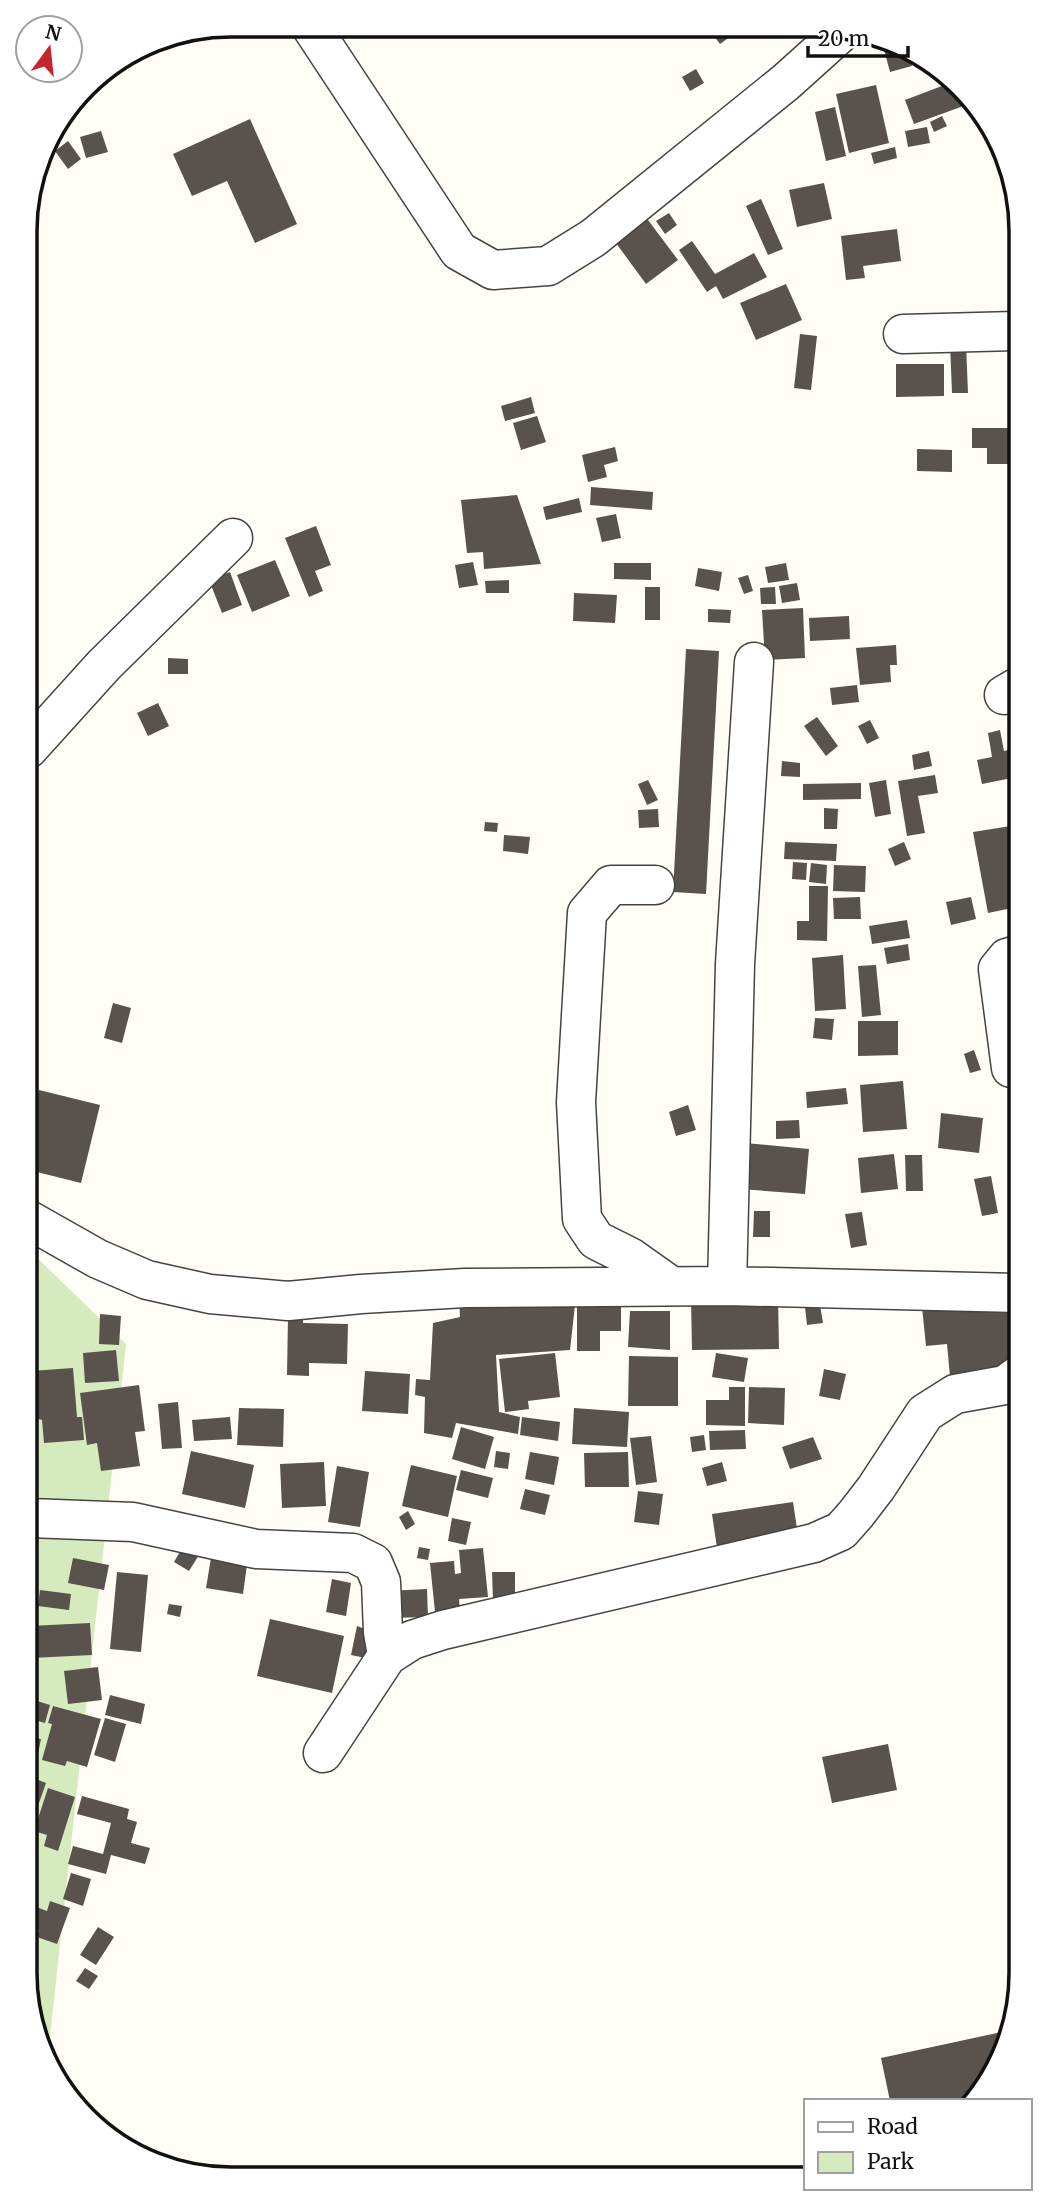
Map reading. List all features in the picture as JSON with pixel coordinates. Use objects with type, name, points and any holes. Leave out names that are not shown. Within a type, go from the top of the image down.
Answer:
[{"type":"street","points":[[318,37],[459,251],[493,270],[548,266],[593,237],[786,82],[835,38]]},
{"type":"street","points":[[903,334],[1009,331]]},
{"type":"street","points":[[37,739],[104,665],[233,538]]},
{"type":"street","points":[[727,1286],[735,964],[754,662]]},
{"type":"street","points":[[655,885],[611,886],[587,913],[576,1102],[582,1219],[596,1240],[630,1257],[671,1286]]},
{"type":"street","points":[[1009,957],[998,969],[1009,1053]]},
{"type":"street","points":[[37,1224],[99,1259],[146,1280],[209,1294],[288,1301],[466,1288],[727,1286],[1009,1293]]},
{"type":"street","points":[[323,1753],[387,1656],[412,1640],[443,1630],[814,1543],[841,1531],[856,1514],[925,1413],[956,1394],[1009,1382]]},
{"type":"street","points":[[37,1518],[133,1522],[256,1549],[353,1553],[373,1563],[381,1582],[387,1656]]},
{"type":"green space","points":[[37,1258],[126,1344],[50,2040],[38,1998],[37,1973]]},
{"type":"building","points":[[715,37],[730,37],[720,44]]},
{"type":"building","points":[[884,50],[911,63],[912,66],[890,72]]},
{"type":"building","points":[[696,69],[704,83],[690,91],[682,77]]},
{"type":"building","points":[[876,85],[889,143],[849,153],[836,94]]},
{"type":"building","points":[[943,85],[963,106],[914,124],[905,100]]},
{"type":"building","points":[[835,107],[846,156],[826,161],[815,112]]},
{"type":"building","points":[[942,116],[947,126],[934,132],[930,122]]},
{"type":"building","points":[[250,119],[297,224],[255,243],[227,181],[192,196],[173,154]]},
{"type":"building","points":[[927,127],[930,143],[908,147],[905,131]]},
{"type":"building","points":[[101,131],[108,152],[86,158],[80,137]]},
{"type":"building","points":[[68,141],[81,159],[68,169],[55,151]]},
{"type":"building","points":[[895,147],[897,158],[874,164],[871,153]]},
{"type":"building","points":[[824,183],[832,219],[797,227],[789,190]]},
{"type":"building","points":[[761,199],[783,249],[768,255],[746,206]]},
{"type":"building","points":[[669,213],[677,225],[665,234],[656,221]]},
{"type":"building","points":[[645,216],[678,260],[646,284],[613,239]]},
{"type":"building","points":[[897,229],[901,261],[863,266],[865,278],[846,280],[841,236]]},
{"type":"building","points":[[692,241],[715,274],[754,253],[767,277],[723,299],[716,286],[707,292],[679,250]]},
{"type":"building","points":[[786,284],[802,320],[756,340],[740,303]]},
{"type":"building","points":[[800,334],[817,336],[811,390],[794,388]]},
{"type":"building","points":[[950,344],[966,344],[968,393],[952,393]]},
{"type":"building","points":[[896,364],[944,364],[944,396],[896,397]]},
{"type":"building","points":[[531,397],[535,413],[505,421],[501,406]]},
{"type":"building","points":[[537,416],[546,442],[521,450],[513,423]]},
{"type":"building","points":[[972,428],[1009,428],[1009,464],[987,464],[987,448],[972,448]]},
{"type":"building","points":[[615,447],[618,461],[604,465],[607,477],[588,482],[582,455]]},
{"type":"building","points":[[917,449],[952,450],[952,472],[917,471]]},
{"type":"building","points":[[591,487],[653,492],[652,510],[590,505]]},
{"type":"building","points":[[517,495],[541,564],[484,569],[483,552],[467,553],[461,500]]},
{"type":"building","points":[[579,498],[582,512],[546,520],[543,507]]},
{"type":"building","points":[[616,514],[621,538],[602,542],[596,518]]},
{"type":"building","points":[[316,526],[331,565],[315,571],[323,591],[309,597],[285,538]]},
{"type":"building","points":[[275,560],[290,596],[252,612],[237,575]]},
{"type":"building","points":[[473,562],[478,585],[459,588],[455,565]]},
{"type":"building","points":[[614,563],[651,563],[651,580],[614,579]]},
{"type":"building","points":[[786,563],[789,580],[768,583],[765,567]]},
{"type":"building","points":[[698,568],[722,572],[719,591],[695,586]]},
{"type":"building","points":[[230,572],[242,605],[222,613],[209,580]]},
{"type":"building","points":[[748,575],[753,591],[744,594],[738,578]]},
{"type":"building","points":[[509,580],[509,593],[486,593],[485,581]]},
{"type":"building","points":[[797,583],[800,600],[782,603],[779,586]]},
{"type":"building","points":[[645,587],[660,587],[660,620],[645,620]]},
{"type":"building","points":[[775,587],[776,604],[761,604],[760,588]]},
{"type":"building","points":[[574,593],[617,595],[615,623],[573,621]]},
{"type":"building","points":[[803,608],[805,658],[765,660],[762,610]]},
{"type":"building","points":[[708,609],[731,610],[730,623],[708,622]]},
{"type":"building","points":[[849,616],[850,639],[810,641],[809,618]]},
{"type":"building","points":[[896,645],[897,665],[890,665],[891,682],[860,685],[856,648]]},
{"type":"building","points":[[686,649],[719,651],[706,894],[673,892]]},
{"type":"building","points":[[168,658],[188,659],[188,674],[168,674]]},
{"type":"building","points":[[857,685],[859,702],[832,705],[830,688]]},
{"type":"building","points":[[158,703],[169,726],[148,736],[137,713]]},
{"type":"building","points":[[817,717],[838,746],[826,756],[804,726]]},
{"type":"building","points":[[870,720],[879,738],[867,744],[858,726]]},
{"type":"building","points":[[1000,730],[1004,751],[1009,750],[1009,779],[982,784],[977,760],[992,757],[988,733]]},
{"type":"building","points":[[929,751],[932,766],[914,770],[912,755]]},
{"type":"building","points":[[782,761],[800,763],[800,777],[781,776]]},
{"type":"building","points":[[935,775],[938,793],[918,796],[925,833],[907,836],[898,781]]},
{"type":"building","points":[[648,780],[658,800],[647,805],[638,784]]},
{"type":"building","points":[[886,780],[891,814],[875,817],[869,783]]},
{"type":"building","points":[[861,783],[861,799],[803,800],[803,784]]},
{"type":"building","points":[[824,808],[838,809],[837,829],[824,829]]},
{"type":"building","points":[[658,809],[659,827],[639,828],[638,810]]},
{"type":"building","points":[[485,822],[498,823],[497,832],[484,831]]},
{"type":"building","points":[[1009,826],[1009,909],[988,913],[973,832]]},
{"type":"building","points":[[504,835],[530,837],[528,854],[503,851]]},
{"type":"building","points":[[785,842],[837,844],[836,861],[784,859]]},
{"type":"building","points":[[904,842],[911,859],[895,866],[888,849]]},
{"type":"building","points":[[793,862],[807,863],[806,880],[792,879]]},
{"type":"building","points":[[811,863],[827,865],[826,884],[809,882]]},
{"type":"building","points":[[834,865],[866,866],[865,892],[833,891]]},
{"type":"building","points":[[809,886],[828,886],[827,941],[797,940],[797,921],[809,921]]},
{"type":"building","points":[[860,897],[861,919],[834,919],[833,898]]},
{"type":"building","points":[[971,897],[976,919],[951,925],[946,902]]},
{"type":"building","points":[[907,920],[910,938],[872,944],[869,926]]},
{"type":"building","points":[[908,944],[910,960],[887,964],[884,948]]},
{"type":"building","points":[[843,955],[846,1009],[815,1011],[812,958]]},
{"type":"building","points":[[876,965],[881,1015],[862,1017],[858,966]]},
{"type":"building","points":[[113,1003],[131,1008],[122,1043],[104,1038]]},
{"type":"building","points":[[815,1018],[834,1019],[832,1040],[813,1038]]},
{"type":"building","points":[[858,1021],[898,1021],[898,1055],[858,1056]]},
{"type":"building","points":[[974,1050],[981,1070],[970,1073],[964,1054]]},
{"type":"building","points":[[903,1081],[907,1129],[863,1132],[860,1085]]},
{"type":"building","points":[[846,1088],[848,1104],[807,1108],[806,1092]]},
{"type":"building","points":[[39,1090],[100,1105],[81,1183],[37,1172]]},
{"type":"building","points":[[688,1105],[696,1130],[676,1136],[669,1112]]},
{"type":"building","points":[[941,1113],[983,1118],[979,1153],[938,1148]]},
{"type":"building","points":[[799,1120],[800,1138],[776,1139],[776,1121]]},
{"type":"building","points":[[745,1143],[809,1149],[805,1194],[741,1189]]},
{"type":"building","points":[[894,1154],[898,1189],[861,1193],[858,1158]]},
{"type":"building","points":[[905,1155],[922,1155],[923,1191],[906,1191]]},
{"type":"building","points":[[991,1176],[998,1213],[982,1216],[974,1179]]},
{"type":"building","points":[[754,1211],[770,1211],[770,1237],[753,1237]]},
{"type":"building","points":[[862,1212],[867,1245],[851,1248],[845,1214]]},
{"type":"building","points":[[577,1295],[621,1304],[621,1331],[600,1331],[600,1351],[577,1351]]},
{"type":"building","points":[[459,1297],[575,1305],[570,1350],[496,1355],[499,1412],[520,1417],[518,1434],[456,1423],[452,1438],[424,1433],[425,1397],[415,1395],[416,1379],[430,1380],[433,1323],[460,1317]]},
{"type":"building","points":[[778,1297],[779,1349],[692,1350],[691,1299]]},
{"type":"building","points":[[1009,1298],[1009,1371],[950,1377],[947,1344],[926,1346],[922,1307]]},
{"type":"building","points":[[820,1305],[823,1323],[807,1325],[805,1307]]},
{"type":"building","points":[[630,1311],[670,1311],[670,1350],[628,1347]]},
{"type":"building","points":[[100,1314],[121,1316],[119,1345],[99,1344]]},
{"type":"building","points":[[288,1316],[303,1316],[303,1323],[348,1324],[347,1364],[309,1363],[309,1376],[287,1375]]},
{"type":"building","points":[[116,1350],[119,1381],[85,1383],[83,1353]]},
{"type":"building","points":[[555,1353],[560,1397],[528,1401],[529,1409],[505,1412],[499,1359]]},
{"type":"building","points":[[716,1353],[748,1358],[744,1382],[712,1377]]},
{"type":"building","points":[[629,1356],[678,1357],[678,1406],[628,1406]]},
{"type":"building","points":[[73,1368],[77,1417],[82,1417],[84,1440],[44,1443],[42,1420],[37,1419],[37,1371]]},
{"type":"building","points":[[824,1369],[846,1374],[840,1400],[819,1396]]},
{"type":"building","points":[[365,1371],[410,1374],[408,1414],[362,1411]]},
{"type":"building","points":[[139,1385],[145,1431],[135,1432],[140,1466],[101,1471],[97,1443],[87,1445],[80,1393]]},
{"type":"building","points":[[729,1387],[745,1387],[745,1426],[706,1425],[706,1400],[729,1400]]},
{"type":"building","points":[[749,1387],[785,1388],[784,1425],[748,1423]]},
{"type":"building","points":[[178,1402],[182,1448],[162,1449],[158,1404]]},
{"type":"building","points":[[239,1408],[284,1409],[283,1447],[237,1445]]},
{"type":"building","points":[[574,1408],[629,1412],[627,1447],[572,1444]]},
{"type":"building","points":[[230,1417],[232,1439],[194,1441],[192,1420]]},
{"type":"building","points":[[522,1417],[560,1422],[558,1441],[520,1435]]},
{"type":"building","points":[[461,1427],[494,1437],[485,1469],[452,1459]]},
{"type":"building","points":[[745,1430],[746,1449],[710,1450],[709,1431]]},
{"type":"building","points":[[704,1435],[706,1450],[692,1452],[690,1437]]},
{"type":"building","points":[[651,1436],[657,1482],[636,1485],[630,1438]]},
{"type":"building","points":[[813,1437],[822,1459],[790,1469],[782,1447]]},
{"type":"building","points":[[191,1451],[254,1465],[245,1508],[182,1494]]},
{"type":"building","points":[[496,1451],[510,1453],[508,1469],[494,1467]]},
{"type":"building","points":[[530,1452],[559,1457],[554,1485],[525,1479]]},
{"type":"building","points":[[628,1452],[629,1487],[585,1487],[584,1453]]},
{"type":"building","points":[[324,1462],[326,1506],[282,1508],[280,1464]]},
{"type":"building","points":[[722,1462],[727,1481],[707,1486],[702,1468]]},
{"type":"building","points":[[411,1465],[457,1476],[448,1517],[402,1506]]},
{"type":"building","points":[[337,1466],[369,1472],[360,1527],[328,1522]]},
{"type":"building","points":[[461,1470],[493,1478],[488,1498],[456,1490]]},
{"type":"building","points":[[525,1489],[550,1495],[545,1515],[520,1509]]},
{"type":"building","points":[[638,1491],[663,1494],[659,1525],[634,1522]]},
{"type":"building","points":[[793,1502],[798,1535],[717,1548],[712,1514]]},
{"type":"building","points":[[408,1511],[415,1524],[406,1530],[399,1517]]},
{"type":"building","points":[[452,1518],[471,1522],[466,1545],[448,1541]]},
{"type":"building","points":[[184,1545],[199,1555],[189,1571],[174,1562]]},
{"type":"building","points":[[419,1547],[430,1549],[428,1560],[417,1558]]},
{"type":"building","points":[[483,1548],[488,1597],[459,1599],[460,1610],[435,1612],[430,1563],[454,1561],[455,1574],[461,1573],[459,1550]]},
{"type":"building","points":[[212,1552],[248,1557],[243,1594],[206,1588]]},
{"type":"building","points":[[73,1558],[109,1565],[104,1590],[68,1583]]},
{"type":"building","points":[[117,1572],[148,1575],[141,1652],[110,1649]]},
{"type":"building","points":[[492,1572],[515,1572],[515,1599],[493,1600]]},
{"type":"building","points":[[332,1579],[351,1583],[346,1616],[326,1612]]},
{"type":"building","points":[[427,1589],[428,1617],[387,1618],[387,1591]]},
{"type":"building","points":[[40,1590],[71,1594],[69,1610],[38,1606]]},
{"type":"building","points":[[169,1604],[182,1606],[180,1617],[167,1614]]},
{"type":"building","points":[[270,1619],[344,1636],[332,1693],[257,1676]]},
{"type":"building","points":[[90,1623],[92,1655],[37,1658],[37,1626]]},
{"type":"building","points":[[357,1626],[376,1633],[375,1660],[351,1655]]},
{"type":"building","points":[[98,1667],[102,1700],[68,1704],[64,1671]]},
{"type":"building","points":[[110,1695],[145,1704],[141,1724],[105,1715]]},
{"type":"building","points":[[37,1701],[50,1705],[45,1723],[37,1721]]},
{"type":"building","points":[[53,1706],[101,1719],[87,1767],[67,1761],[65,1766],[42,1760],[52,1724],[48,1723]]},
{"type":"building","points":[[105,1718],[126,1724],[115,1762],[94,1755]]},
{"type":"building","points":[[37,1738],[41,1739],[37,1759]]},
{"type":"building","points":[[888,1744],[897,1790],[832,1803],[822,1757]]},
{"type":"building","points":[[37,1779],[46,1783],[39,1803],[37,1802]]},
{"type":"building","points":[[48,1788],[75,1797],[58,1851],[44,1846],[47,1835],[37,1832],[37,1822]]},
{"type":"building","points":[[82,1796],[129,1809],[127,1819],[137,1822],[131,1843],[150,1848],[145,1864],[111,1855],[106,1874],[68,1864],[73,1846],[103,1854],[111,1823],[77,1814]]},
{"type":"building","points":[[71,1873],[91,1879],[83,1906],[63,1899]]},
{"type":"building","points":[[50,1901],[70,1908],[57,1944],[37,1937],[37,1907],[47,1911]]},
{"type":"building","points":[[98,1927],[114,1937],[96,1965],[80,1955]]},
{"type":"building","points":[[85,1968],[98,1976],[89,1989],[76,1981]]},
{"type":"building","points":[[1000,2032],[983,2070],[962,2099],[890,2099],[881,2058]]}]
